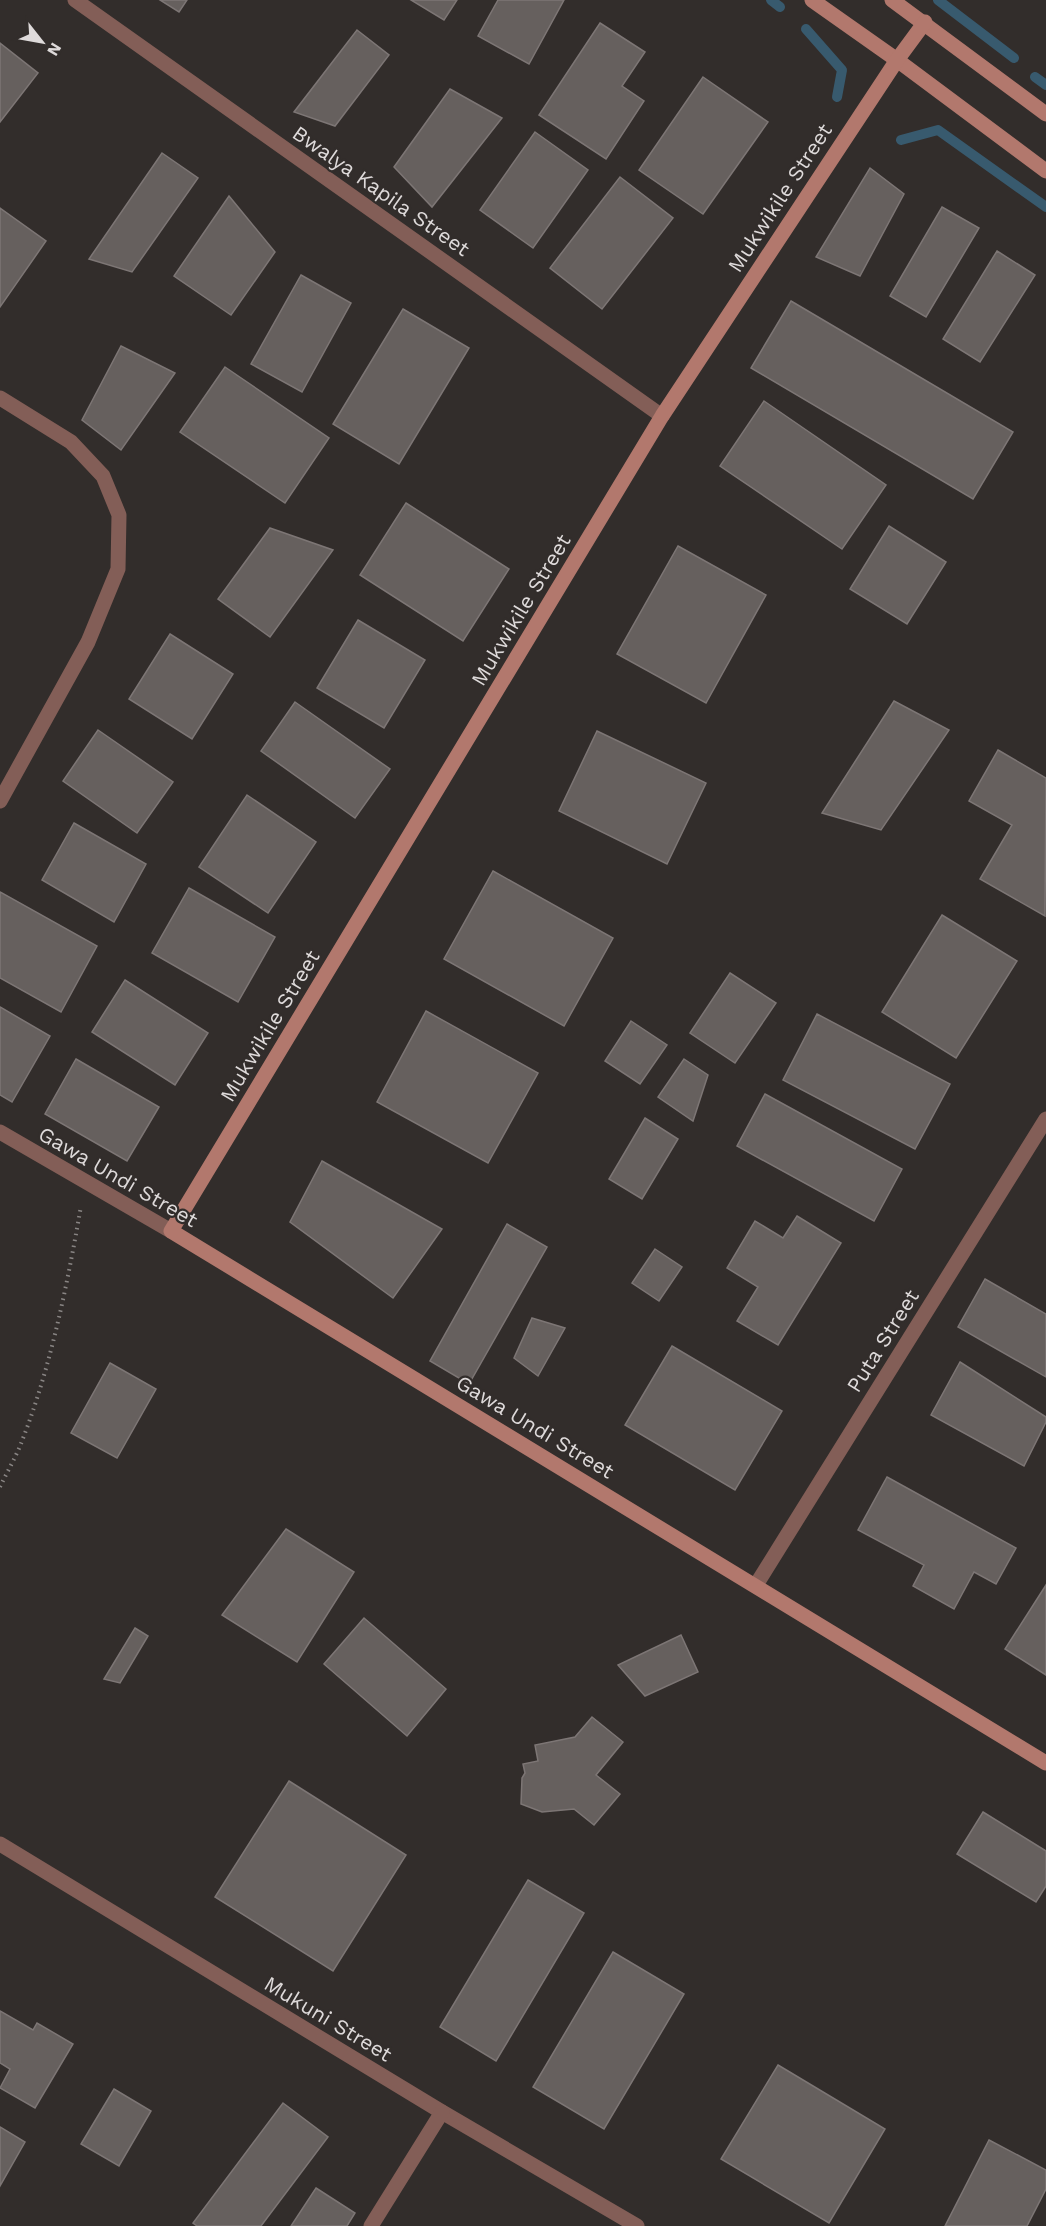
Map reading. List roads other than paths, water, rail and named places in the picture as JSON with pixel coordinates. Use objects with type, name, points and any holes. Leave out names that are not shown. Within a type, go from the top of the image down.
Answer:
[{"type":"street","name":"Bwalya Kapila Street","points":[[75,0],[662,416]]},
{"type":"street","points":[[812,0],[1046,171]]},
{"type":"street","points":[[892,0],[925,22],[1046,114]]},
{"type":"street","name":"Mukwikile Street","points":[[171,1231],[662,416],[897,60],[925,22]]},
{"type":"street","points":[[0,398],[71,442],[103,476],[119,515],[119,525],[118,568],[88,642],[0,801]]},
{"type":"street","name":"Puta Street","points":[[756,1585],[1046,1119]]},
{"type":"street","name":"Gawa Undi Street","points":[[0,1132],[171,1231],[1046,1763]]},
{"type":"street","name":"Mukuni Street","points":[[0,1844],[442,2112],[637,2226]]},
{"type":"street","points":[[371,2226],[442,2112]]},
{"type":"waterway","points":[[771,0],[780,7]]},
{"type":"waterway","points":[[938,0],[1014,58]]},
{"type":"waterway","points":[[806,29],[842,70],[837,97]]},
{"type":"waterway","points":[[1035,77],[1046,85]]},
{"type":"waterway","points":[[901,140],[938,130],[1046,207]]}]
